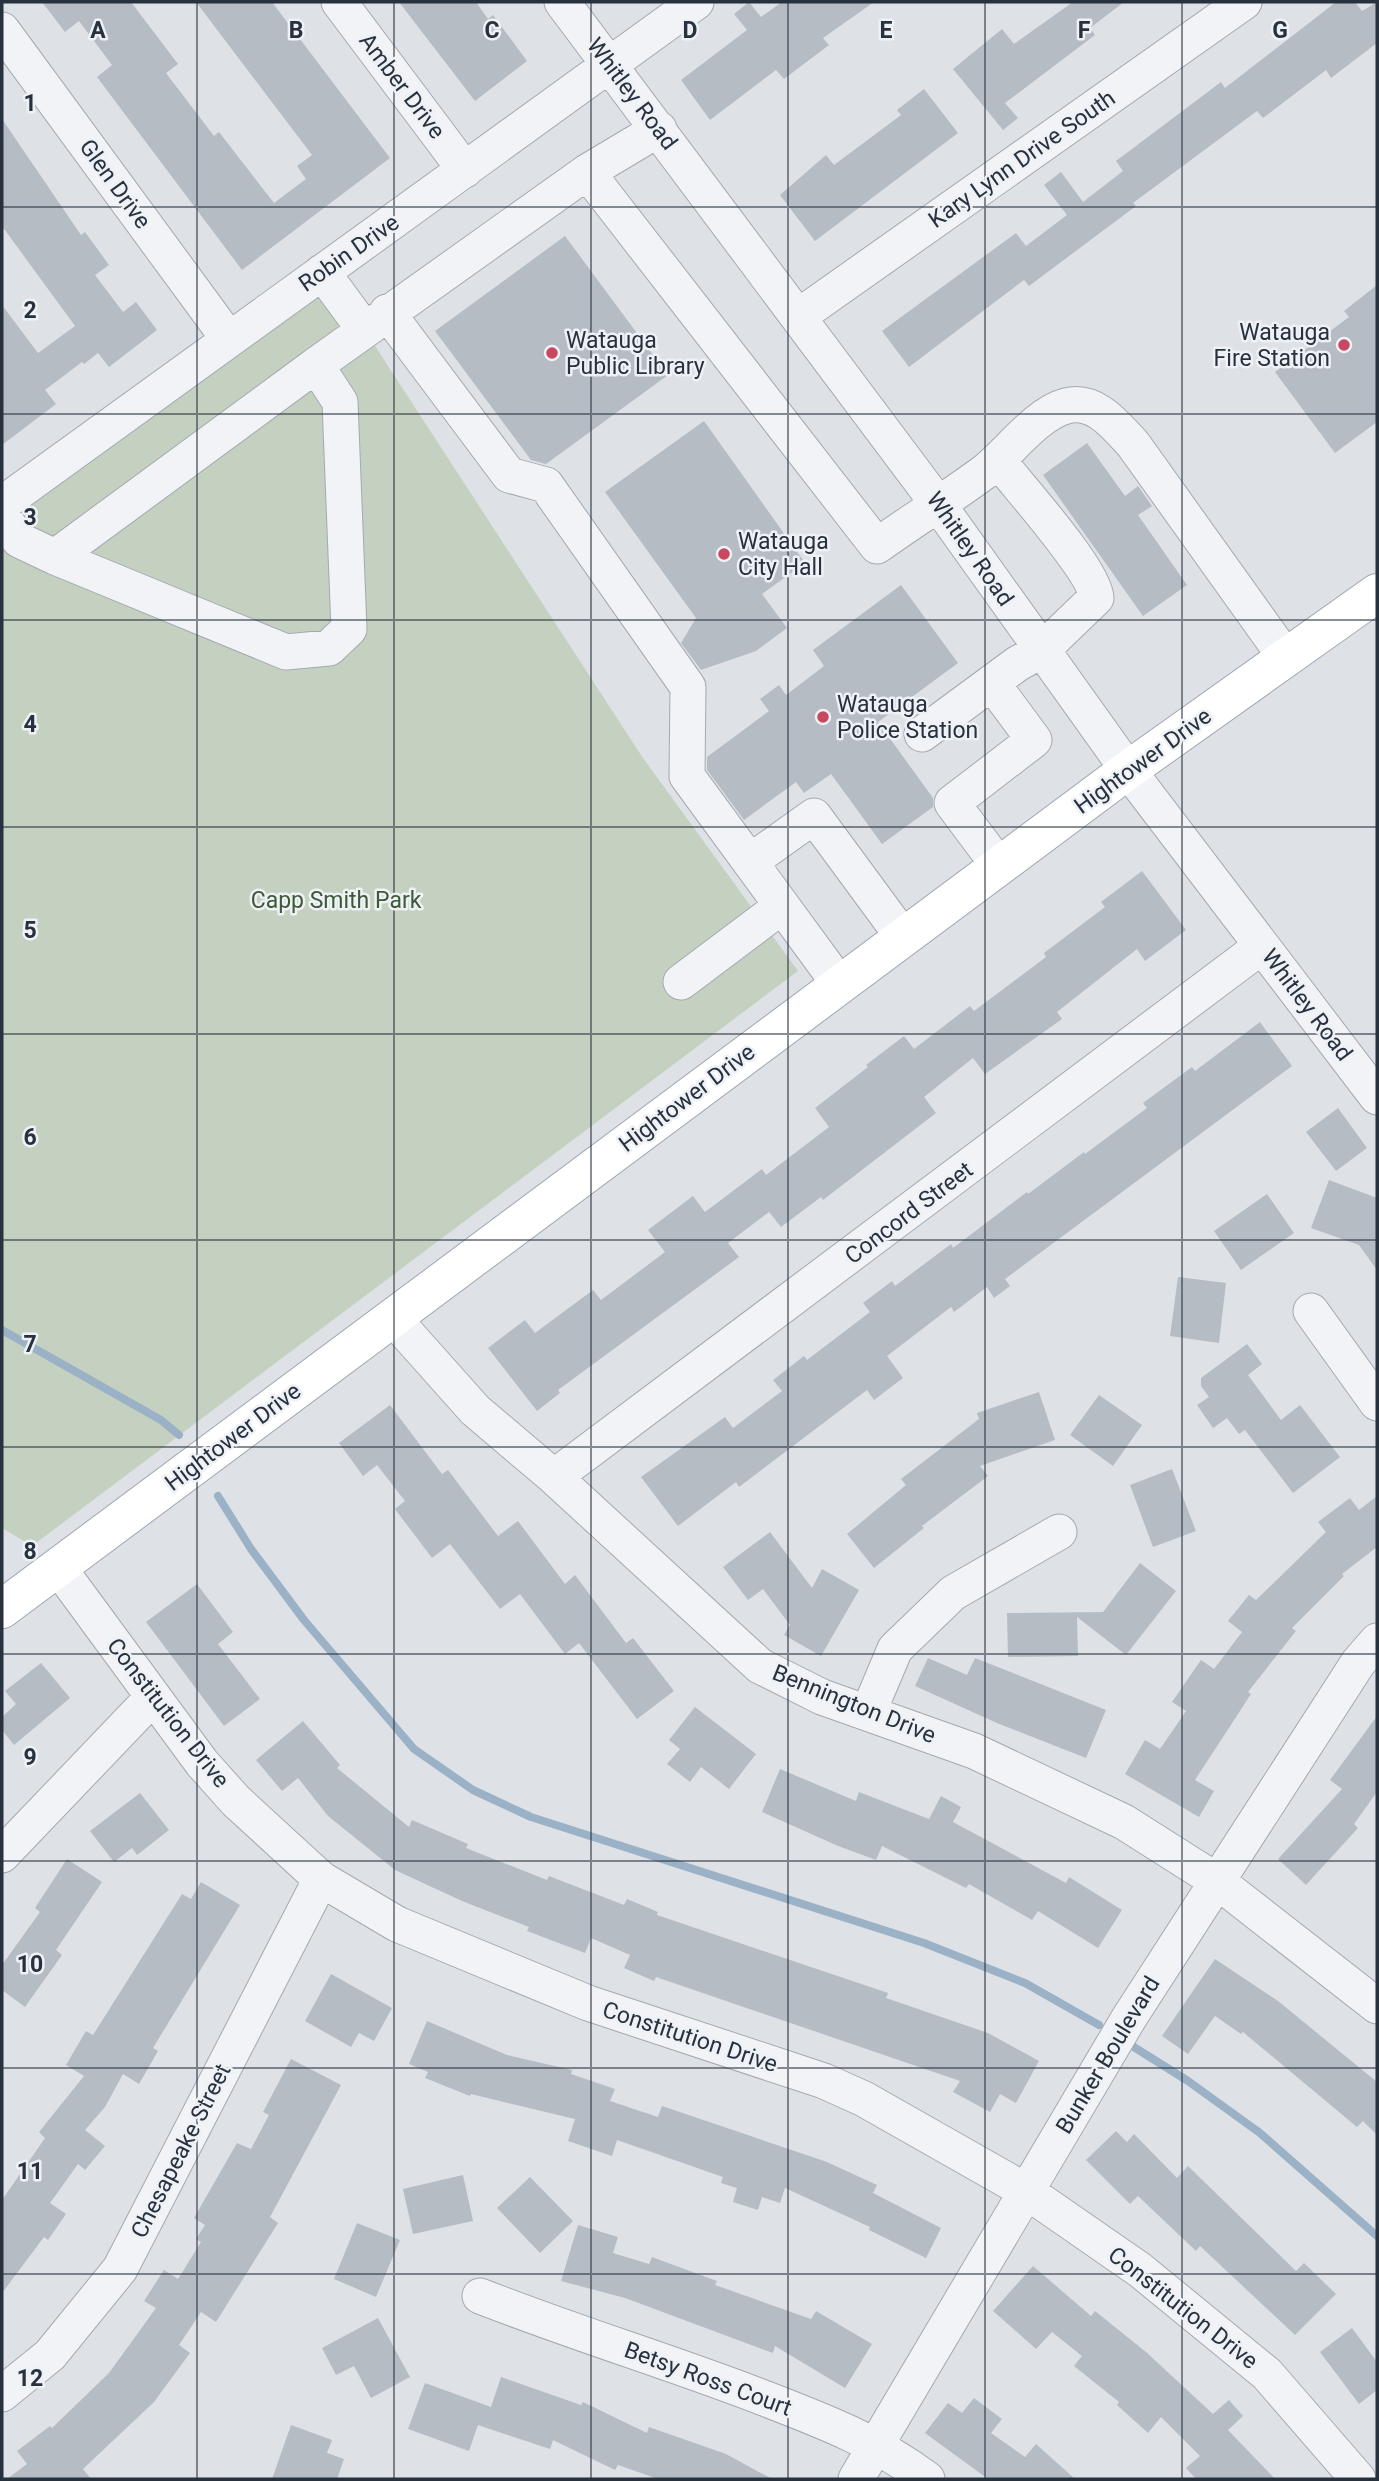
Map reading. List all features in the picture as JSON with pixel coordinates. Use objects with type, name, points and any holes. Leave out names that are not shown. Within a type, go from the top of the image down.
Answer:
[{"type":"main road","name":"Hightower Drive","points":[[2,1609],[1128,770],[1377,593]]},
{"type":"street","name":"Amber Drive","points":[[339,2],[466,170]]},
{"type":"street","name":"Whitley Road","points":[[562,2],[938,503],[1128,770],[1377,1097]]},
{"type":"street","name":"Robin Drive","points":[[2,504],[696,2]]},
{"type":"street","name":"Kary Lynn Drive South","points":[[799,316],[1244,2]]},
{"type":"street","name":"Glen Drive","points":[[2,30],[228,338]]},
{"type":"street","points":[[55,557],[376,321],[587,173],[659,129]]},
{"type":"street","points":[[587,173],[877,546],[998,460],[1026,432],[1067,406],[1088,406],[1104,415],[1133,444],[1286,658]]},
{"type":"street","points":[[322,272],[376,321],[509,475],[546,485],[688,687],[687,776],[840,985]]},
{"type":"street","points":[[2,516],[19,540],[286,652],[329,648],[349,629],[340,402],[316,365]]},
{"type":"street","points":[[922,734],[1042,650],[1096,598],[1096,590],[1042,513],[998,460]]},
{"type":"street","points":[[992,683],[1034,740],[952,803],[999,866]]},
{"type":"street","points":[[751,861],[814,816],[903,937]]},
{"type":"street","points":[[681,982],[782,906]]},
{"type":"street","name":"Concord Street","points":[[554,1477],[1262,946]]},
{"type":"street","points":[[1311,1311],[1377,1402]]},
{"type":"street","name":"Bennington Drive","points":[[393,1318],[475,1410],[554,1477],[760,1666],[822,1697],[974,1751],[1125,1822],[1217,1881],[1377,2006]]},
{"type":"street","points":[[868,1713],[895,1649],[953,1593],[1059,1532]]},
{"type":"street","name":"Constitution Drive","points":[[58,1567],[202,1763],[236,1801],[321,1879],[397,1924],[588,2003],[824,2081],[864,2099],[1026,2191],[1140,2270],[1267,2374],[1357,2479]]},
{"type":"street","name":"Bunker Boulevard","points":[[856,2479],[1129,2018],[1358,1663],[1377,1641]]},
{"type":"street","points":[[2,1854],[153,1696]]},
{"type":"street","name":"Chesapeake Street","points":[[2,2394],[50,2355],[120,2269],[321,1879]]},
{"type":"street","name":"Betsy Ross Court","points":[[480,2296],[579,2334],[654,2356],[855,2434],[927,2479]]},
{"type":"green space","name":"Capp Smith Park","points":[[322,272],[364,329],[643,758],[798,971],[32,1546],[2,1528],[2,504]]},
{"type":"building","points":[[42,2],[131,2],[178,64],[166,73],[214,136],[219,132],[274,203],[306,179],[297,166],[312,155],[196,2],[272,2],[390,158],[242,270],[97,77],[112,65],[79,21],[65,32]]},
{"type":"building","points":[[399,2],[476,2],[488,19],[493,15],[527,61],[475,101]]},
{"type":"building","points":[[749,2],[761,17],[782,2],[874,2],[823,38],[829,45],[784,79],[776,70],[710,120],[681,80],[747,30],[734,14]]},
{"type":"building","points":[[1073,2],[1124,2],[1090,28],[1095,35],[1005,103],[1018,118],[1003,130],[953,69],[1002,29],[1014,44]]},
{"type":"building","points":[[1336,2],[1355,2],[1362,11],[1377,2],[1377,43],[1331,78],[1326,70],[1263,118],[1257,111],[1133,203],[1136,206],[1029,286],[1024,280],[909,367],[882,331],[1016,233],[1026,246],[1067,215],[1044,185],[1061,172],[1083,202],[1123,171],[1116,161],[1221,82],[1225,88]]},
{"type":"building","points":[[924,89],[958,133],[815,241],[780,195],[826,155],[834,165],[901,115],[897,110]]},
{"type":"building","points":[[2,119],[81,235],[85,232],[109,265],[95,275],[123,312],[136,302],[157,330],[109,367],[98,353],[84,364],[82,362],[45,390],[56,404],[2,445],[2,305],[38,353],[75,326],[2,226]]},
{"type":"building","name":"Watauga Public Library","points":[[565,236],[668,375],[546,464],[531,460],[435,331]]},
{"type":"building","name":"Watauga Fire Station","points":[[1377,285],[1377,422],[1335,453],[1275,372],[1349,317],[1344,311]]},
{"type":"building","name":"Watauga City Hall","points":[[704,421],[805,563],[762,594],[787,628],[756,651],[701,670],[681,643],[696,618],[605,492]]},
{"type":"building","points":[[1087,443],[1125,496],[1138,486],[1152,506],[1138,515],[1187,585],[1143,616],[1043,475]]},
{"type":"building","name":"Watauga Police Station","points":[[901,585],[958,663],[878,722],[933,798],[933,807],[882,844],[831,774],[804,793],[796,782],[744,820],[707,770],[707,757],[769,711],[760,699],[779,685],[786,695],[824,666],[813,650]]},
{"type":"building","points":[[1142,871],[1186,930],[1145,961],[1137,949],[1057,1012],[1062,1019],[985,1074],[973,1058],[924,1097],[936,1113],[823,1200],[821,1197],[781,1227],[769,1212],[728,1243],[739,1257],[558,1390],[560,1393],[537,1411],[488,1348],[525,1320],[535,1333],[593,1290],[601,1300],[665,1252],[648,1230],[693,1196],[705,1212],[762,1169],[766,1175],[829,1127],[815,1108],[868,1067],[866,1065],[904,1036],[914,1049],[970,1006],[974,1011],[1046,957],[1044,953],[1105,907],[1101,902]]},
{"type":"building","points":[[1260,1022],[1292,1066],[1005,1279],[1010,1286],[994,1298],[987,1287],[954,1312],[951,1307],[887,1356],[903,1378],[874,1400],[867,1390],[739,1487],[736,1482],[678,1526],[641,1477],[725,1417],[733,1428],[782,1391],[773,1380],[804,1356],[807,1360],[870,1312],[863,1303],[892,1281],[895,1286],[951,1244],[953,1248],[1027,1192],[1028,1194],[1147,1108],[1143,1103],[1192,1067],[1195,1071]]},
{"type":"building","points":[[1338,1108],[1367,1148],[1336,1171],[1306,1132]]},
{"type":"building","points":[[1329,1180],[1377,1198],[1377,1270],[1359,1245],[1311,1228]]},
{"type":"building","points":[[1267,1194],[1294,1233],[1241,1270],[1214,1231]]},
{"type":"building","points":[[1178,1277],[1226,1283],[1219,1343],[1170,1336]]},
{"type":"building","points":[[1247,1344],[1262,1364],[1248,1375],[1281,1420],[1300,1405],[1340,1457],[1293,1493],[1245,1430],[1239,1434],[1227,1418],[1213,1428],[1197,1405],[1209,1397],[1201,1386],[1201,1378]]},
{"type":"building","points":[[1039,1392],[1055,1440],[980,1466],[988,1476],[922,1526],[924,1528],[874,1568],[847,1534],[906,1485],[901,1479],[979,1419],[977,1413]]},
{"type":"building","points":[[1099,1395],[1142,1425],[1113,1466],[1070,1435]]},
{"type":"building","points":[[390,1405],[442,1474],[448,1470],[498,1536],[518,1521],[565,1584],[575,1575],[626,1643],[633,1638],[674,1691],[637,1719],[579,1643],[565,1654],[520,1594],[500,1609],[450,1544],[432,1558],[395,1509],[405,1501],[377,1465],[363,1476],[339,1443]]},
{"type":"building","points":[[1172,1469],[1196,1531],[1153,1547],[1130,1485]]},
{"type":"building","points":[[1377,1496],[1377,1547],[1342,1574],[1344,1576],[1292,1628],[1296,1631],[1248,1692],[1251,1694],[1195,1780],[1214,1791],[1199,1817],[1125,1774],[1145,1740],[1160,1749],[1186,1711],[1172,1702],[1201,1660],[1214,1669],[1242,1632],[1228,1621],[1249,1595],[1256,1600],[1326,1532],[1318,1522],[1350,1498],[1359,1510]]},
{"type":"building","points":[[770,1532],[812,1588],[822,1569],[859,1590],[821,1656],[784,1635],[790,1625],[763,1589],[748,1600],[723,1567]]},
{"type":"building","points":[[1140,1563],[1176,1591],[1126,1655],[1077,1617],[1078,1656],[1008,1657],[1007,1613],[1103,1612]]},
{"type":"building","points":[[197,1584],[233,1632],[218,1644],[260,1699],[224,1726],[146,1622]]},
{"type":"building","points":[[928,1658],[967,1675],[975,1658],[1106,1710],[1086,1758],[997,1723],[915,1686]]},
{"type":"building","points":[[41,1663],[70,1698],[14,1745],[2,1730],[2,1717],[16,1704],[5,1691]]},
{"type":"building","points":[[695,1707],[756,1754],[729,1789],[701,1767],[690,1782],[667,1764],[680,1749],[669,1740]]},
{"type":"building","points":[[1377,1716],[1377,1792],[1354,1824],[1358,1828],[1306,1885],[1278,1859],[1342,1789],[1330,1780]]},
{"type":"building","points":[[303,1721],[340,1765],[337,1768],[409,1827],[412,1820],[468,1844],[466,1848],[547,1880],[549,1876],[624,1905],[627,1899],[658,1912],[657,1915],[888,1993],[886,1998],[988,2033],[1039,2061],[1016,2103],[1000,2094],[990,2112],[953,2092],[960,2081],[656,1977],[654,1981],[624,1968],[630,1955],[591,1938],[585,1953],[527,1931],[529,1927],[462,1901],[395,1870],[328,1816],[298,1778],[282,1791],[256,1760]]},
{"type":"building","points":[[780,1769],[856,1801],[859,1792],[929,1819],[941,1796],[961,1807],[953,1822],[1066,1883],[1069,1877],[1122,1910],[1098,1948],[1038,1911],[1032,1920],[969,1884],[966,1888],[882,1846],[876,1860],[838,1846],[762,1812]]},
{"type":"building","points":[[140,1793],[169,1830],[137,1855],[132,1848],[114,1862],[90,1831]]},
{"type":"building","points":[[67,1859],[102,1882],[56,1950],[62,1955],[25,2007],[2,1990],[2,1965],[40,1912],[35,1908]]},
{"type":"building","points":[[201,1882],[240,1905],[153,2048],[158,2051],[139,2084],[123,2074],[105,2107],[85,2130],[105,2146],[85,2170],[78,2164],[50,2203],[66,2214],[48,2240],[44,2237],[2,2293],[2,2200],[45,2138],[39,2132],[84,2076],[66,2065],[86,2031],[93,2035],[182,1894],[191,1899]]},
{"type":"building","points":[[1215,1959],[1278,2001],[1377,2082],[1377,2135],[1363,2121],[1357,2127],[1243,2032],[1241,2034],[1215,2016],[1188,2054],[1162,2036]]},
{"type":"building","points":[[331,1974],[392,2008],[374,2041],[359,2033],[351,2047],[305,2021]]},
{"type":"building","points":[[427,2021],[507,2055],[572,2070],[571,2074],[615,2089],[610,2101],[658,2117],[662,2106],[827,2162],[877,2185],[873,2193],[941,2228],[926,2258],[869,2230],[870,2227],[785,2188],[780,2203],[762,2197],[758,2210],[733,2202],[737,2188],[721,2183],[723,2177],[617,2140],[612,2156],[568,2141],[575,2119],[471,2094],[470,2096],[425,2078],[428,2072],[409,2064]]},
{"type":"building","points":[[291,2059],[341,2085],[270,2217],[278,2223],[216,2322],[201,2312],[179,2345],[190,2353],[154,2402],[83,2469],[91,2479],[7,2479],[27,2464],[17,2451],[50,2426],[52,2428],[109,2373],[156,2308],[144,2301],[164,2270],[178,2279],[201,2242],[196,2239],[205,2225],[194,2218],[237,2143],[251,2149],[269,2115],[263,2112]]},
{"type":"building","points":[[1116,2131],[1127,2142],[1134,2134],[1177,2178],[1188,2166],[1296,2271],[1304,2263],[1336,2294],[1295,2335],[1200,2246],[1196,2251],[1138,2196],[1130,2204],[1086,2160]]},
{"type":"building","points":[[463,2175],[473,2221],[413,2234],[403,2189]]},
{"type":"building","points":[[530,2177],[573,2221],[540,2253],[497,2208]]},
{"type":"building","points":[[357,2223],[400,2240],[376,2297],[334,2279]]},
{"type":"building","points":[[578,2225],[618,2237],[613,2253],[649,2264],[652,2257],[717,2281],[715,2285],[811,2319],[816,2311],[872,2344],[845,2388],[775,2346],[773,2353],[625,2298],[561,2281]]},
{"type":"building","points":[[1033,2266],[1091,2316],[1095,2311],[1146,2352],[1213,2414],[1229,2400],[1243,2416],[1228,2430],[1275,2479],[1196,2479],[1186,2468],[1200,2456],[1161,2417],[1148,2433],[1117,2405],[1119,2402],[1074,2366],[1082,2356],[1052,2332],[1036,2349],[993,2311]]},
{"type":"building","points":[[378,2318],[410,2377],[371,2398],[354,2366],[336,2375],[322,2348]]},
{"type":"building","points":[[1352,2328],[1377,2362],[1377,2390],[1359,2404],[1320,2352]]},
{"type":"building","points":[[501,2377],[581,2405],[583,2402],[647,2433],[649,2427],[726,2454],[772,2479],[658,2479],[618,2465],[615,2470],[553,2440],[550,2449],[478,2425],[469,2451],[408,2429],[425,2383],[491,2407]]},
{"type":"building","points":[[974,2398],[1002,2419],[991,2433],[1025,2457],[1036,2444],[1075,2479],[988,2479],[925,2433],[948,2403],[962,2413]]},
{"type":"building","points":[[291,2425],[332,2440],[327,2453],[344,2459],[337,2479],[272,2479]]},
{"type":"waterway","points":[[2,1330],[161,1420],[179,1435]]},
{"type":"waterway","points":[[218,1496],[251,1549],[304,1620],[414,1749],[473,1790],[531,1817],[924,1943],[1025,1983],[1099,2025]]},
{"type":"waterway","points":[[1129,2044],[1188,2081],[1260,2133],[1377,2236]]},
{"type":"place","name":"Watauga Fire Station","points":[[1344,345]]},
{"type":"place","name":"Watauga Public Library","points":[[552,353]]},
{"type":"place","name":"Watauga City Hall","points":[[724,554]]},
{"type":"place","name":"Watauga Police Station","points":[[823,717]]}]
